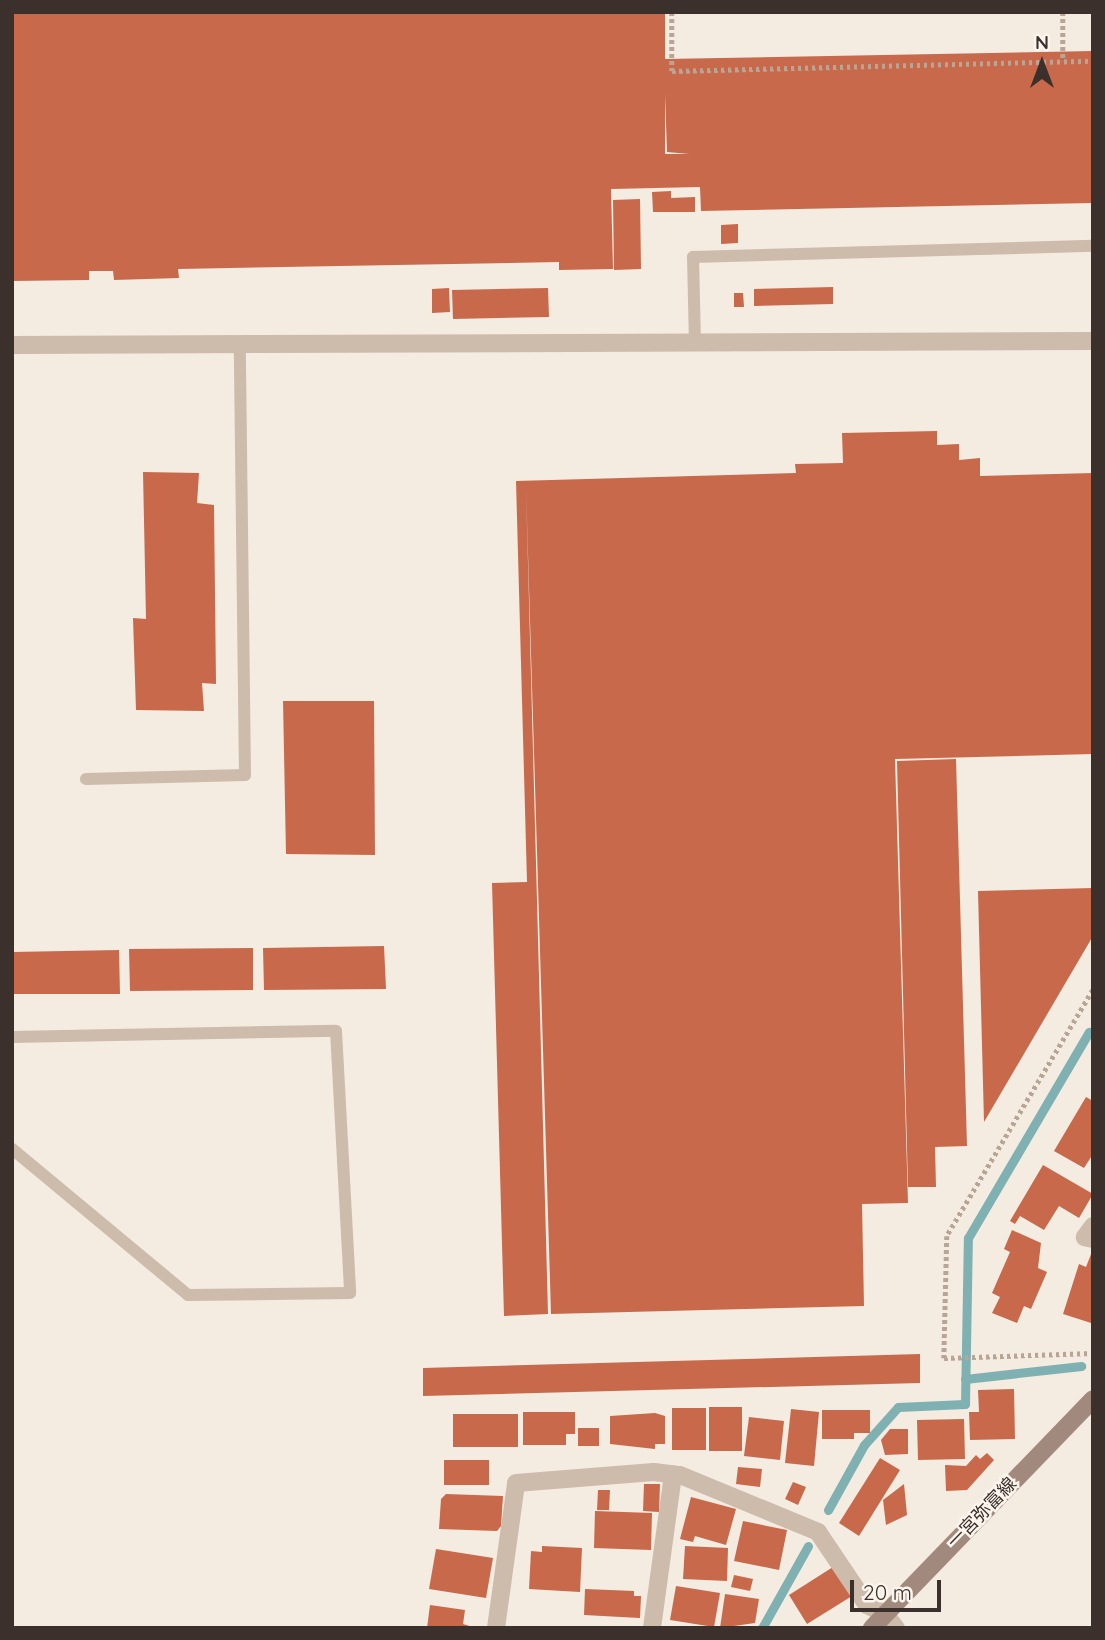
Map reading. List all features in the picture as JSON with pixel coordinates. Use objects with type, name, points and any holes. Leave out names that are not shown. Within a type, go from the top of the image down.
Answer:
[{"type":"main road","name":"一宮弥富線","points":[[872,1628],[890,1621],[1093,1399]]},
{"type":"street","points":[[12,345],[1093,341]]},
{"type":"street","points":[[1093,1226],[1085,1237],[1093,1239]]},
{"type":"street","points":[[652,1628],[673,1474]]},
{"type":"street","points":[[496,1628],[516,1483],[673,1474],[818,1532],[867,1605],[890,1621]]},
{"type":"lane","points":[[695,344],[693,257],[1093,246]]},
{"type":"lane","points":[[86,779],[245,775],[240,345]]},
{"type":"lane","points":[[12,1037],[336,1031],[350,1293],[188,1294],[12,1149]]},
{"type":"path","points":[[673,12],[673,71],[1093,61]]},
{"type":"path","points":[[1063,12],[1063,61]]},
{"type":"path","points":[[1093,990],[947,1236],[944,1358],[1093,1353]]},
{"type":"building","points":[[12,12],[665,12],[665,59],[1093,51],[1093,203],[701,211],[700,187],[611,189],[613,269],[559,270],[559,262],[178,269],[179,278],[114,280],[113,271],[89,271],[89,280],[12,281]],"holes":[[[665,94],[667,152],[689,154],[665,154]]]},
{"type":"building","points":[[671,191],[671,198],[695,197],[695,212],[653,212],[652,192]]},
{"type":"building","points":[[640,199],[641,269],[614,270],[613,200]]},
{"type":"building","points":[[738,224],[738,243],[721,244],[721,225]]},
{"type":"building","points":[[833,287],[833,304],[754,306],[754,289]]},
{"type":"building","points":[[449,288],[450,312],[432,313],[432,289]]},
{"type":"building","points":[[548,288],[549,317],[453,319],[452,290]]},
{"type":"building","points":[[734,293],[743,293],[744,307],[734,307]]},
{"type":"building","points":[[937,431],[937,445],[959,444],[959,460],[980,458],[980,476],[1093,473],[1093,754],[895,759],[908,1203],[862,1204],[864,1306],[551,1314],[526,488],[548,1314],[504,1316],[492,883],[527,882],[516,481],[796,473],[795,464],[843,463],[842,433]]},
{"type":"building","points":[[143,472],[199,473],[197,503],[214,505],[216,684],[202,683],[204,711],[136,710],[133,618],[146,619]]},
{"type":"building","points":[[283,701],[374,701],[375,855],[286,854]]},
{"type":"building","points":[[956,759],[967,1146],[935,1147],[936,1187],[908,1187],[897,761]]},
{"type":"building","points":[[1093,888],[1093,936],[984,1122],[978,891]]},
{"type":"building","points":[[384,946],[386,989],[264,990],[263,948]]},
{"type":"building","points":[[253,948],[253,990],[130,991],[129,949]]},
{"type":"building","points":[[119,950],[120,994],[12,994],[12,952]]},
{"type":"building","points":[[1086,1097],[1093,1101],[1093,1154],[1084,1168],[1054,1151]]},
{"type":"building","points":[[1043,1165],[1093,1194],[1079,1218],[1059,1206],[1044,1230],[1020,1216],[1015,1224],[1010,1221]]},
{"type":"building","points":[[1012,1230],[1041,1243],[1038,1268],[1047,1272],[1031,1309],[1024,1306],[1017,1323],[992,1313],[1000,1297],[992,1293],[1010,1252],[1004,1249]]},
{"type":"building","points":[[1093,1249],[1091,1323],[1063,1314],[1079,1264],[1086,1267]]},
{"type":"building","points":[[920,1354],[920,1383],[423,1396],[423,1368]]},
{"type":"building","points":[[1014,1389],[1015,1439],[970,1440],[969,1412],[979,1412],[978,1390]]},
{"type":"building","points":[[709,1407],[742,1407],[742,1451],[709,1451]]},
{"type":"building","points":[[672,1408],[706,1408],[706,1450],[672,1450]]},
{"type":"building","points":[[791,1409],[819,1412],[814,1466],[785,1463]]},
{"type":"building","points":[[822,1410],[870,1410],[870,1433],[854,1433],[854,1439],[822,1439]]},
{"type":"building","points":[[523,1412],[575,1412],[575,1434],[566,1434],[566,1445],[523,1445]]},
{"type":"building","points":[[655,1413],[665,1416],[665,1444],[655,1444],[655,1449],[610,1444],[610,1416]]},
{"type":"building","points":[[453,1414],[518,1414],[518,1447],[453,1447]]},
{"type":"building","points":[[749,1417],[784,1421],[780,1460],[744,1456]]},
{"type":"building","points":[[964,1419],[965,1459],[918,1460],[917,1420]]},
{"type":"building","points":[[578,1428],[599,1428],[599,1446],[578,1446]]},
{"type":"building","points":[[890,1429],[908,1429],[908,1454],[885,1455],[881,1440]]},
{"type":"building","points":[[987,1453],[994,1460],[967,1490],[946,1491],[945,1465],[966,1466],[976,1455],[980,1459]]},
{"type":"building","points":[[880,1458],[900,1470],[859,1536],[839,1523]]},
{"type":"building","points":[[444,1460],[489,1460],[489,1485],[444,1485]]},
{"type":"building","points":[[738,1467],[762,1469],[760,1487],[736,1484]]},
{"type":"building","points":[[793,1482],[806,1487],[798,1505],[785,1499]]},
{"type":"building","points":[[644,1484],[660,1484],[659,1512],[643,1511]]},
{"type":"building","points":[[904,1484],[907,1515],[886,1525],[883,1500]]},
{"type":"building","points":[[598,1490],[610,1490],[609,1510],[597,1510]]},
{"type":"building","points":[[446,1494],[503,1496],[501,1526],[497,1531],[439,1529],[441,1499]]},
{"type":"building","points":[[691,1497],[736,1509],[726,1545],[695,1536],[693,1542],[680,1539]]},
{"type":"building","points":[[595,1511],[652,1513],[651,1550],[594,1548]]},
{"type":"building","points":[[743,1521],[787,1530],[779,1570],[734,1561]]},
{"type":"building","points":[[542,1546],[582,1548],[580,1592],[529,1589],[531,1551],[542,1552]]},
{"type":"building","points":[[685,1546],[728,1548],[727,1581],[683,1579]]},
{"type":"building","points":[[436,1549],[493,1558],[486,1598],[429,1589]]},
{"type":"building","points":[[833,1567],[852,1596],[807,1624],[789,1595]]},
{"type":"building","points":[[734,1575],[753,1579],[750,1591],[731,1587]]},
{"type":"building","points":[[676,1586],[720,1593],[714,1627],[670,1620]]},
{"type":"building","points":[[585,1589],[634,1591],[634,1596],[641,1596],[640,1618],[584,1615]]},
{"type":"building","points":[[725,1594],[759,1599],[755,1623],[720,1628]]},
{"type":"building","points":[[430,1605],[465,1610],[463,1624],[476,1628],[427,1628]]},
{"type":"waterway","points":[[828,1510],[864,1445],[898,1407],[965,1404],[968,1238],[1089,1032]]},
{"type":"waterway","points":[[965,1379],[1081,1366]]},
{"type":"waterway","points":[[762,1628],[808,1546]]}]
